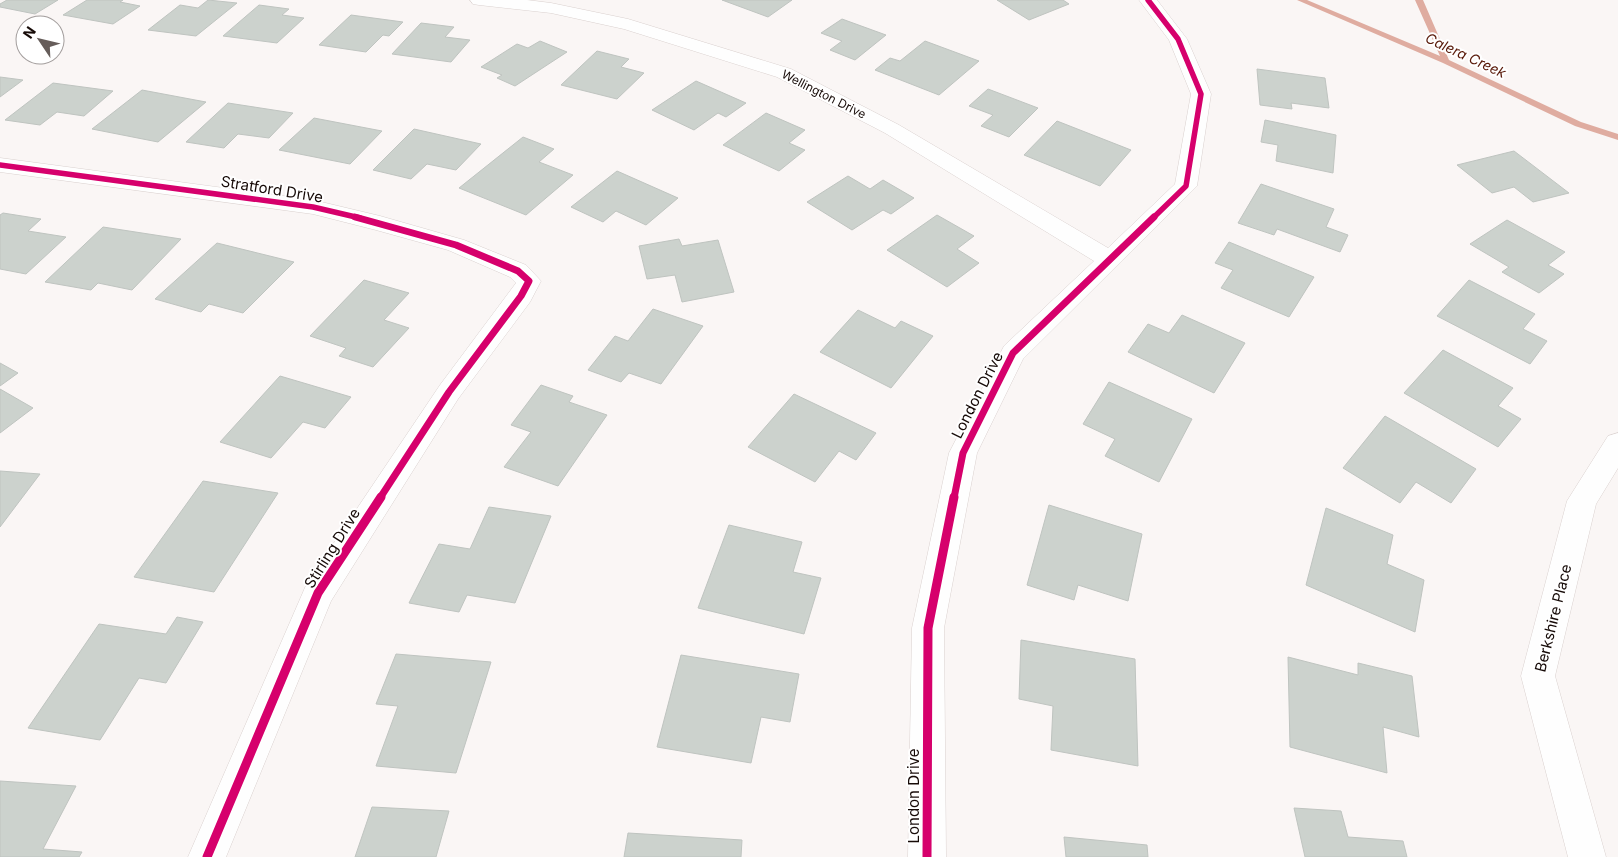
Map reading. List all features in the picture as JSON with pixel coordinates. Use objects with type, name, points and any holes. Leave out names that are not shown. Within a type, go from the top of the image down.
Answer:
[{"type":"street","name":"Wellington Drive","points":[[479,0],[550,8],[628,24],[784,73],[892,129],[1110,260]]},
{"type":"street","name":"London Drive","points":[[927,857],[928,628],[963,453],[1013,353],[1186,186],[1201,94],[1178,39],[1148,0]]},
{"type":"street","name":"Stratford Drive","points":[[0,165],[313,207],[380,223],[456,245],[518,271],[529,281]]},
{"type":"street","name":"Stirling Drive","points":[[207,857],[318,592],[449,392],[522,296],[529,281]]},
{"type":"street","name":"Berkshire Place","points":[[1587,857],[1538,676],[1582,500],[1618,444]]},
{"type":"building","points":[[7,0],[58,0],[35,14],[0,7],[0,4]]},
{"type":"building","points":[[87,0],[123,0],[120,2],[140,6],[113,24],[63,15]]},
{"type":"building","points":[[208,0],[237,3],[196,36],[148,30],[180,5],[198,8]]},
{"type":"building","points":[[722,0],[792,0],[768,17]]},
{"type":"building","points":[[997,0],[1063,0],[1069,4],[1029,20]]},
{"type":"building","points":[[259,5],[289,9],[282,15],[304,18],[277,43],[223,36]]},
{"type":"building","points":[[351,15],[403,22],[389,36],[383,35],[366,52],[319,45]]},
{"type":"building","points":[[842,19],[886,35],[855,60],[830,50],[842,41],[821,33]]},
{"type":"building","points":[[421,23],[454,27],[445,37],[470,40],[451,62],[392,54]]},
{"type":"building","points":[[540,41],[567,52],[515,86],[497,78],[502,75],[481,67],[517,44],[528,48]]},
{"type":"building","points":[[925,41],[979,61],[939,95],[875,70],[890,58],[900,61]]},
{"type":"building","points":[[597,51],[629,59],[621,67],[644,73],[617,99],[561,85]]},
{"type":"building","points":[[1257,69],[1325,78],[1329,108],[1291,103],[1292,109],[1260,105]]},
{"type":"building","points":[[0,77],[23,80],[0,97]]},
{"type":"building","points":[[696,81],[746,103],[726,117],[718,113],[694,130],[652,110]]},
{"type":"building","points":[[53,83],[113,91],[84,116],[57,112],[40,125],[5,120]]},
{"type":"building","points":[[988,89],[1038,108],[1009,137],[981,126],[993,115],[969,106]]},
{"type":"building","points":[[142,90],[206,102],[158,142],[92,129]]},
{"type":"building","points":[[228,103],[293,113],[269,138],[238,134],[224,148],[186,142]]},
{"type":"building","points":[[766,113],[805,130],[789,143],[805,150],[779,171],[723,145]]},
{"type":"building","points":[[314,118],[382,131],[350,164],[279,150]]},
{"type":"building","points":[[1265,120],[1336,135],[1333,173],[1276,161],[1278,145],[1261,142]]},
{"type":"building","points":[[1057,121],[1131,150],[1100,186],[1024,155]]},
{"type":"building","points":[[414,129],[481,144],[456,170],[427,164],[411,179],[373,170]]},
{"type":"building","points":[[523,137],[554,149],[539,162],[573,175],[526,215],[459,188]]},
{"type":"building","points":[[1514,151],[1569,193],[1533,202],[1514,187],[1492,193],[1457,165]]},
{"type":"building","points":[[617,171],[678,198],[646,225],[616,211],[603,222],[571,207]]},
{"type":"building","points":[[848,176],[870,189],[883,180],[914,198],[891,214],[883,210],[852,230],[807,202]]},
{"type":"building","points":[[1261,184],[1334,209],[1326,227],[1348,235],[1340,252],[1277,229],[1274,235],[1238,223]]},
{"type":"building","points":[[3,213],[41,219],[28,231],[66,237],[26,274],[0,269],[0,215]]},
{"type":"building","points":[[937,215],[974,236],[957,249],[979,263],[947,287],[887,250]]},
{"type":"building","points":[[1507,220],[1565,252],[1548,265],[1564,274],[1539,293],[1502,272],[1509,267],[1470,244]]},
{"type":"building","points":[[103,227],[181,239],[132,290],[98,283],[91,290],[45,282]]},
{"type":"building","points":[[679,239],[682,246],[718,240],[734,292],[682,302],[675,275],[647,279],[639,246]]},
{"type":"building","points":[[1229,242],[1314,277],[1289,317],[1221,288],[1233,270],[1215,263]]},
{"type":"building","points":[[217,243],[294,262],[243,313],[209,304],[201,312],[155,299]]},
{"type":"building","points":[[364,280],[409,293],[384,320],[409,328],[373,367],[339,356],[346,348],[310,336]]},
{"type":"building","points":[[1469,280],[1535,314],[1523,329],[1547,341],[1530,364],[1437,316]]},
{"type":"building","points":[[653,309],[703,326],[661,384],[629,373],[621,382],[588,370],[615,336],[628,341]]},
{"type":"building","points":[[858,310],[895,328],[901,321],[933,336],[891,388],[820,352]]},
{"type":"building","points":[[1182,315],[1245,343],[1214,393],[1128,352],[1148,324],[1169,333]]},
{"type":"building","points":[[1443,350],[1513,388],[1498,406],[1521,419],[1498,447],[1404,393]]},
{"type":"building","points":[[0,363],[18,373],[0,386]]},
{"type":"building","points":[[280,376],[351,397],[325,428],[303,422],[271,458],[220,442]]},
{"type":"building","points":[[1109,382],[1192,419],[1159,482],[1105,456],[1115,439],[1083,424]]},
{"type":"building","points":[[541,385],[573,396],[569,402],[607,415],[558,486],[504,467],[531,432],[511,425]]},
{"type":"building","points":[[0,389],[33,408],[0,433]]},
{"type":"building","points":[[794,394],[876,433],[856,460],[839,451],[815,482],[748,447]]},
{"type":"building","points":[[1385,416],[1476,469],[1451,503],[1416,482],[1400,503],[1343,468]]},
{"type":"building","points":[[0,471],[40,474],[0,527]]},
{"type":"building","points":[[203,481],[278,493],[214,592],[134,577]]},
{"type":"building","points":[[1049,505],[1142,534],[1128,601],[1078,585],[1074,600],[1027,585]]},
{"type":"building","points":[[489,507],[551,516],[515,603],[467,595],[459,612],[409,603],[439,544],[470,549]]},
{"type":"building","points":[[1326,508],[1393,535],[1387,564],[1424,580],[1415,632],[1306,585]]},
{"type":"building","points":[[729,525],[802,542],[793,572],[821,578],[804,634],[698,608]]},
{"type":"building","points":[[177,617],[203,622],[166,683],[139,678],[100,740],[28,728],[99,624],[166,634]]},
{"type":"building","points":[[1021,640],[1135,659],[1138,766],[1051,750],[1053,706],[1019,699]]},
{"type":"building","points":[[396,654],[491,662],[456,773],[376,766],[398,706],[376,704]]},
{"type":"building","points":[[681,655],[799,674],[790,722],[761,717],[751,763],[657,747]]},
{"type":"building","points":[[1288,657],[1358,675],[1358,663],[1412,676],[1419,737],[1383,727],[1387,773],[1290,747]]},
{"type":"building","points":[[0,781],[76,786],[43,849],[82,852],[79,857],[0,857]]},
{"type":"building","points":[[372,807],[449,811],[436,857],[355,857]]},
{"type":"building","points":[[1294,808],[1341,811],[1348,837],[1403,841],[1407,857],[1305,857]]},
{"type":"building","points":[[628,833],[742,840],[741,857],[624,857]]},
{"type":"building","points":[[1064,837],[1147,845],[1148,857],[1066,857]]},
{"type":"waterway","name":"Calera Creek","points":[[1301,0],[1446,61]]},
{"type":"waterway","points":[[1419,0],[1446,61]]},
{"type":"waterway","name":"Calera Creek","points":[[1446,61],[1578,124],[1618,137]]},
{"type":"cycle path","points":[[927,857],[928,628],[963,453],[1013,353],[1186,186],[1201,94],[1178,39],[1148,0]]},
{"type":"cycle path","points":[[0,165],[313,207],[380,223],[456,245],[518,271],[529,281],[521,296],[449,392],[318,593],[207,857]]}]
